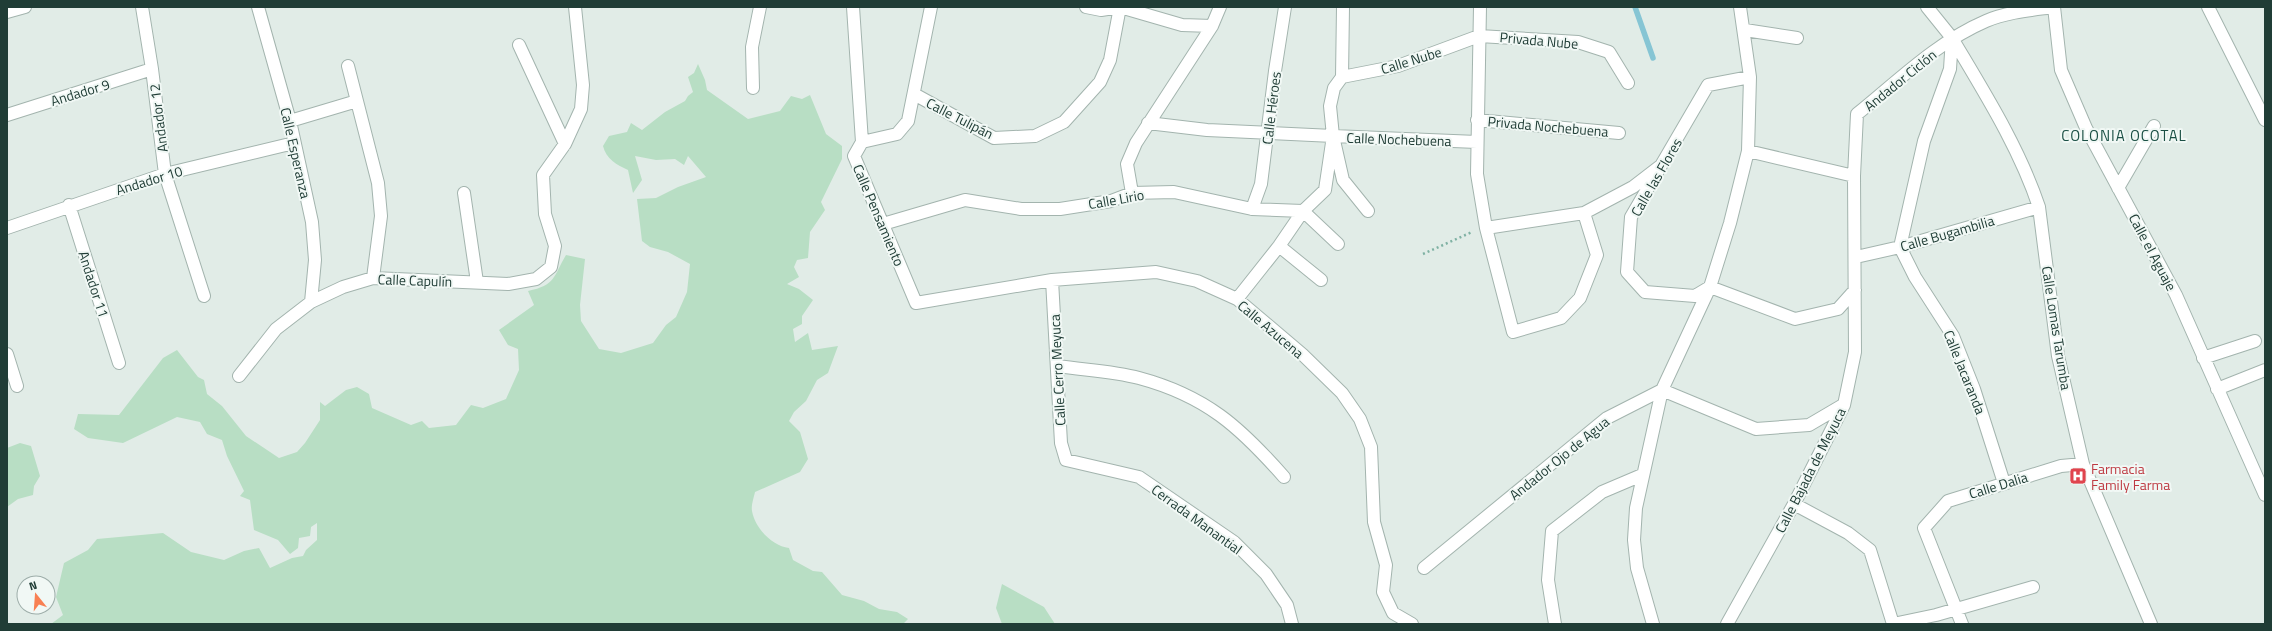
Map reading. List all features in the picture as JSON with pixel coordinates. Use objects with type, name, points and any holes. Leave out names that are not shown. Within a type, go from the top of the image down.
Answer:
[{"type":"street","points":[[7,12],[25,7]]},
{"type":"street","name":"Andador 12","points":[[142,7],[152,69],[165,174],[204,296]]},
{"type":"street","name":"Calle Esperanza","points":[[258,7],[290,121],[312,222],[314,260],[311,302]]},
{"type":"street","points":[[565,144],[581,109],[583,85],[575,7]]},
{"type":"street","points":[[753,88],[752,47],[760,7]]},
{"type":"street","name":"Calle Pensamiento","points":[[852,7],[862,142],[854,156],[865,186],[884,224],[916,303]]},
{"type":"street","points":[[862,142],[897,134],[908,121],[932,7]]},
{"type":"street","points":[[1086,7],[1101,10],[1120,7],[1182,25],[1212,26]]},
{"type":"street","name":"Calle Tulipán","points":[[914,94],[994,138],[1035,136],[1064,122],[1100,82],[1110,60],[1120,7]]},
{"type":"street","points":[[1132,193],[1127,164],[1148,124],[1212,26],[1220,7]]},
{"type":"street","name":"Calle Héroes","points":[[1252,209],[1261,184],[1275,71],[1285,7]]},
{"type":"street","points":[[1342,7],[1342,77],[1334,88],[1330,106],[1333,136],[1343,180],[1368,211]]},
{"type":"street","points":[[1480,7],[1477,174],[1486,228],[1513,332],[1562,318],[1580,298],[1597,255],[1584,213]]},
{"type":"street","points":[[1653,624],[1637,568],[1634,540],[1636,508],[1642,475],[1662,390],[1710,287],[1730,223],[1748,151],[1750,77],[1745,30],[1740,7]]},
{"type":"street","name":"Calle Lomas Tarumba","points":[[1927,7],[1952,38],[2013,144],[2032,185],[2039,207],[2058,356],[2083,464],[2151,624]]},
{"type":"street","name":"Andador Ciclón","points":[[1856,257],[1854,176],[1857,114],[1952,38],[1986,21],[2004,15],[2054,7]]},
{"type":"street","name":"Calle el Aguaje","points":[[2054,7],[2061,70],[2086,128],[2176,295],[2265,495]]},
{"type":"street","points":[[2208,7],[2265,120]]},
{"type":"street","points":[[1745,30],[1797,38]]},
{"type":"street","name":"Calle Nube","points":[[1342,77],[1398,66],[1479,36]]},
{"type":"street","name":"Privada Nube","points":[[1479,36],[1578,42],[1609,52],[1628,83]]},
{"type":"street","points":[[1900,247],[1924,141],[1950,69],[1952,38]]},
{"type":"street","points":[[519,45],[565,144]]},
{"type":"street","points":[[348,66],[378,183],[381,216],[373,278]]},
{"type":"street","name":"Andador 9","points":[[7,115],[152,69]]},
{"type":"street","name":"Calle las Flores","points":[[1710,287],[1695,296],[1646,292],[1627,272],[1631,217],[1664,163],[1708,85],[1750,77]]},
{"type":"street","points":[[290,121],[357,101]]},
{"type":"street","name":"Privada Nochebuena","points":[[1477,120],[1620,133]]},
{"type":"street","points":[[1148,124],[1207,130],[1333,136]]},
{"type":"street","points":[[2118,188],[2154,126]]},
{"type":"street","name":"Calle Nochebuena","points":[[1237,299],[1280,246],[1303,211],[1325,190],[1333,136],[1477,142]]},
{"type":"street","name":"Andador 10","points":[[7,228],[69,205],[165,174],[294,142]]},
{"type":"street","name":"Calle Capulín","points":[[239,376],[276,329],[311,302],[343,287],[373,278],[508,284],[536,279],[551,267],[555,246],[545,214],[543,175],[565,144]]},
{"type":"street","points":[[1748,151],[1854,176]]},
{"type":"street","points":[[1486,228],[1584,213],[1633,187],[1664,163]]},
{"type":"street","name":"Calle Lirio","points":[[884,224],[965,200],[1021,209],[1060,209],[1111,201],[1132,193],[1174,192],[1252,209],[1303,211]]},
{"type":"street","points":[[464,194],[477,282]]},
{"type":"street","name":"Andador 11","points":[[69,205],[119,363]]},
{"type":"street","name":"Calle Bugambilia","points":[[1856,257],[1900,247],[2039,207]]},
{"type":"street","points":[[1303,211],[1338,244]]},
{"type":"street","points":[[1280,246],[1321,280]]},
{"type":"street","name":"Calle Jacaranda","points":[[1900,247],[1915,276],[1953,336],[1974,389],[2004,483]]},
{"type":"street","name":"Calle Bajada de Meyuca","points":[[1728,624],[1794,504],[1844,404],[1855,352],[1856,257]]},
{"type":"street","name":"Calle Azucena","points":[[916,303],[1052,280],[1156,272],[1197,280],[1237,299],[1302,354],[1342,393],[1360,419],[1371,447],[1374,522],[1386,565],[1383,592],[1393,613],[1412,624]]},
{"type":"street","name":"Calle Cerro Meyuca","points":[[1052,280],[1058,366],[1061,443],[1066,460]]},
{"type":"street","points":[[1710,287],[1795,319],[1838,309],[1855,290]]},
{"type":"street","points":[[2203,358],[2255,341]]},
{"type":"street","points":[[7,354],[17,386]]},
{"type":"street","points":[[1058,366],[1138,377],[1173,389],[1204,403],[1228,420],[1255,444],[1284,477]]},
{"type":"street","points":[[2217,389],[2265,370]]},
{"type":"street","points":[[1662,390],[1756,430],[1809,425],[1844,404]]},
{"type":"street","name":"Andador Ojo de Agua","points":[[1424,568],[1607,418],[1662,390]]},
{"type":"street","name":"Cerrada Manantial","points":[[1066,460],[1139,477],[1234,542],[1266,574],[1287,605],[1292,624]]},
{"type":"street","name":"Calle Dalia","points":[[1957,609],[1924,528],[1948,500],[2061,466],[2083,464]]},
{"type":"street","points":[[1555,624],[1548,580],[1552,531],[1602,492],[1642,475]]},
{"type":"street","points":[[1794,504],[1848,533],[1870,550],[1893,624],[1957,609],[2033,587]]},
{"type":"street","points":[[1957,609],[1962,624]]},
{"type":"path","points":[[1423,254],[1459,238]]},
{"type":"green space","points":[[698,64],[705,80],[707,90],[748,119],[780,111],[791,96],[802,99],[810,95],[826,134],[842,146],[842,159],[821,202],[825,210],[810,232],[808,258],[797,260],[794,267],[799,277],[787,284],[799,289],[813,300],[802,316],[802,324],[793,329],[795,342],[808,333],[812,350],[838,346],[828,373],[817,380],[806,401],[794,412],[789,421],[800,432],[808,459],[800,472],[755,492],[752,511],[757,524],[765,535],[776,544],[789,548],[793,560],[813,571],[822,572],[842,595],[864,601],[879,609],[897,612],[908,619],[903,624],[51,624],[63,615],[56,597],[64,563],[88,550],[97,539],[163,533],[191,552],[224,560],[244,551],[259,548],[270,568],[292,558],[303,556],[306,550],[317,540],[317,523],[311,527],[310,536],[299,538],[298,548],[290,554],[278,540],[254,530],[250,500],[240,496],[244,491],[227,456],[222,440],[207,434],[200,422],[177,417],[123,443],[88,438],[74,429],[78,414],[119,415],[163,358],[177,350],[198,377],[204,380],[207,394],[222,406],[246,436],[279,458],[297,452],[305,443],[320,420],[320,402],[325,406],[346,390],[357,387],[369,394],[372,408],[411,425],[422,421],[429,428],[456,425],[471,405],[483,408],[506,399],[519,370],[518,349],[508,345],[499,330],[534,305],[528,291],[537,289],[549,283],[553,279],[566,255],[585,259],[580,305],[581,321],[599,349],[621,353],[653,343],[666,325],[676,317],[687,292],[690,264],[668,252],[650,247],[642,241],[637,199],[656,198],[678,187],[706,177],[688,156],[684,165],[675,159],[656,160],[635,156],[642,180],[633,193],[628,170],[616,164],[609,158],[604,151],[603,146],[609,136],[627,132],[631,123],[642,130],[665,112],[685,101],[693,92],[688,77],[694,73]]},
{"type":"green space","points":[[20,443],[31,446],[40,476],[34,486],[33,495],[18,499],[7,507],[7,448]]},
{"type":"green space","points":[[1002,584],[1044,607],[1055,624],[1002,624],[996,608]]},
{"type":"waterway","points":[[1635,7],[1653,58]]},
{"type":"place","name":"Farmacia Family Farma","points":[[2078,476]]},
{"type":"district","name":"COLONIA OCOTAL","points":[[2124,135]]}]
